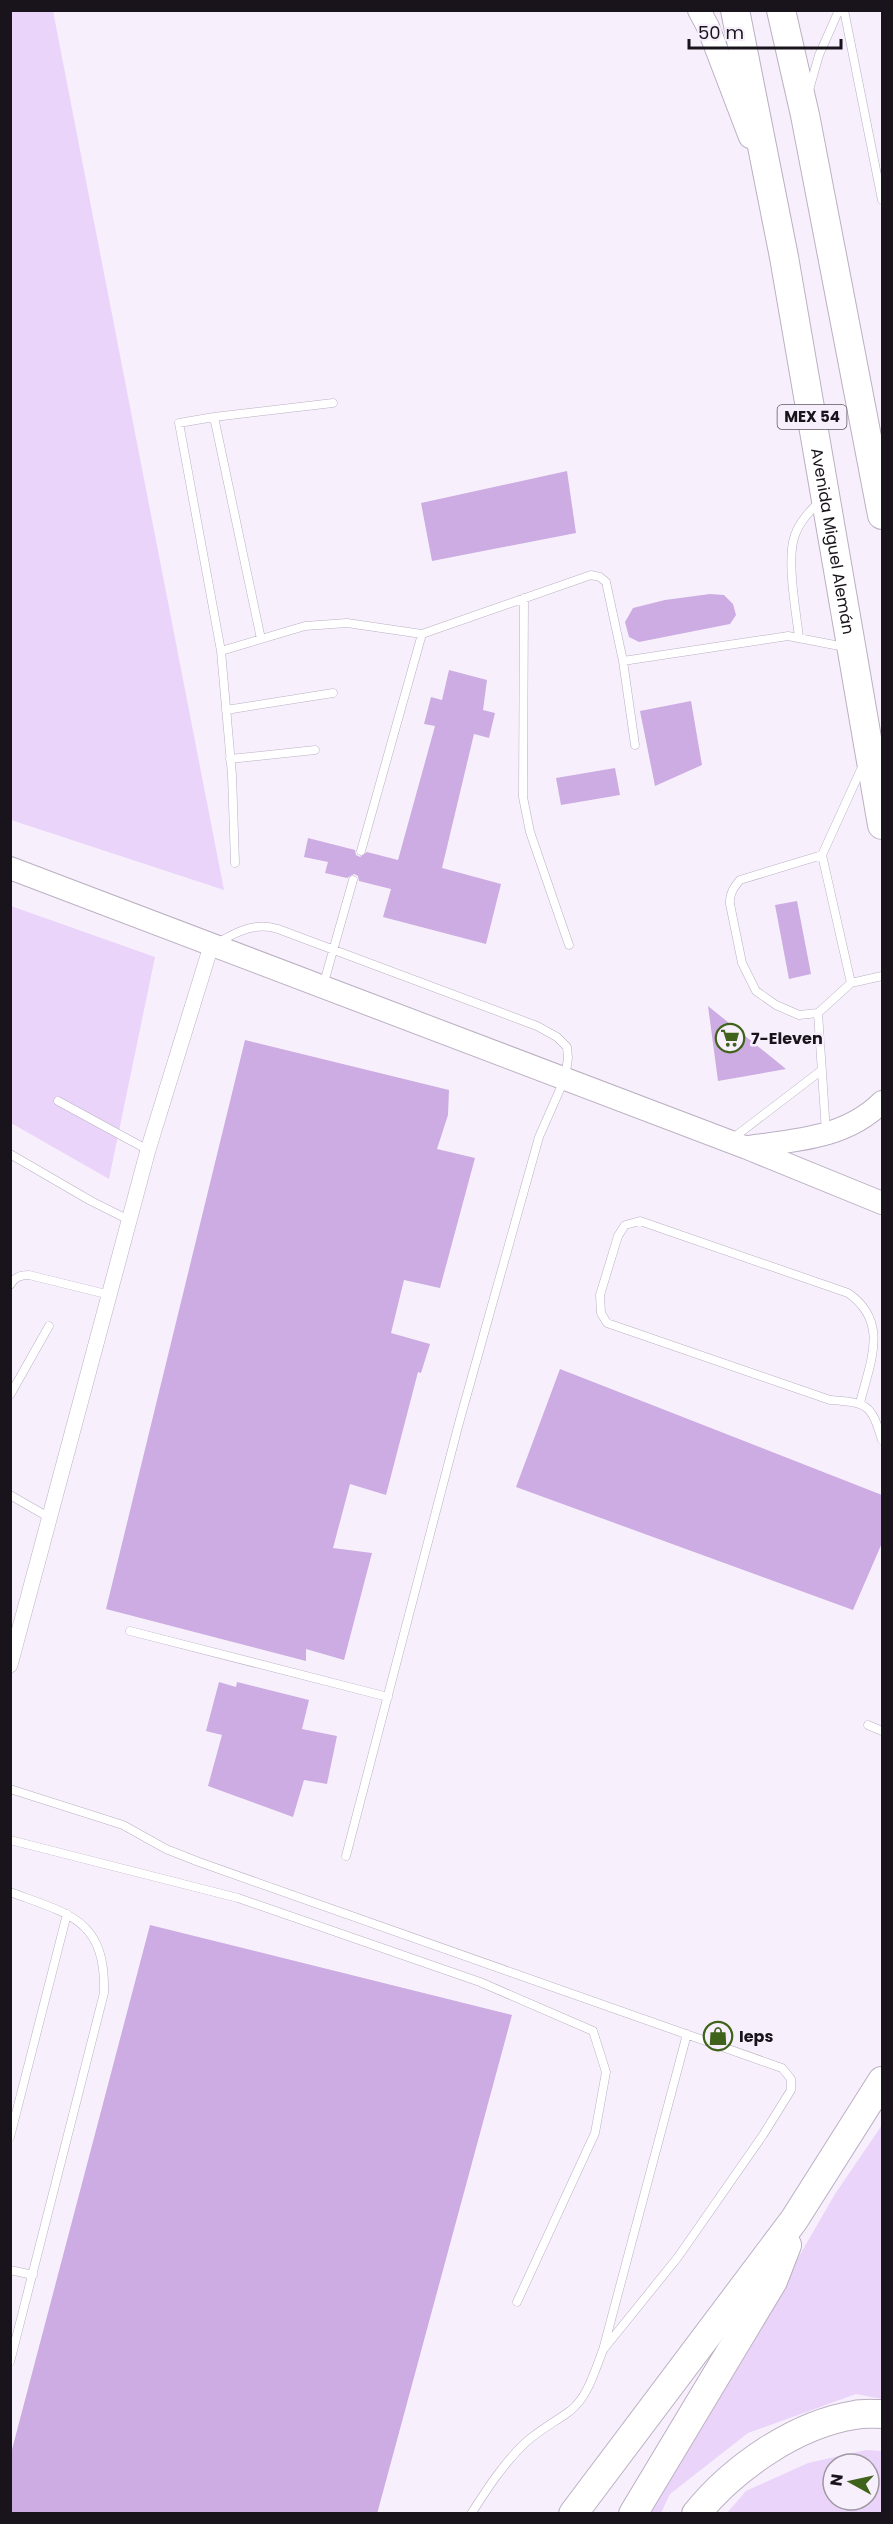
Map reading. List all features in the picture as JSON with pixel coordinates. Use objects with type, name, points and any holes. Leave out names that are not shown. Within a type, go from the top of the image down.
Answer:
[{"type":"highway","name":"Avenida Miguel Alemán","points":[[735,10],[784,257],[882,825]]},
{"type":"highway","name":"MEX 54","points":[[781,10],[805,116],[882,515]]},
{"type":"highway","points":[[573,2514],[794,2220],[882,2081]]},
{"type":"highway","points":[[633,2514],[773,2281],[794,2220]]},
{"type":"highway","points":[[696,2514],[724,2483],[750,2462],[782,2443],[818,2425],[855,2414],[882,2414]]},
{"type":"main road","points":[[699,10],[741,111],[762,171],[784,257]]},
{"type":"main road","points":[[10,868],[738,1144],[882,1203]]},
{"type":"main road","points":[[738,1144],[826,1136],[862,1119],[882,1102]]},
{"type":"street","points":[[10,1665],[148,1150],[211,946]]},
{"type":"lane","points":[[805,116],[807,97],[819,55],[839,10]]},
{"type":"lane","points":[[844,10],[882,200]]},
{"type":"lane","points":[[235,863],[230,759],[221,651],[179,423],[333,403]]},
{"type":"lane","points":[[214,417],[261,639]]},
{"type":"lane","points":[[799,638],[792,550],[795,535],[803,519],[825,495]]},
{"type":"lane","points":[[221,651],[305,626],[347,623],[422,634],[591,575],[600,577],[606,582],[623,661],[635,745]]},
{"type":"lane","points":[[524,598],[523,797],[530,832],[569,945]]},
{"type":"lane","points":[[361,851],[422,634]]},
{"type":"lane","points":[[623,661],[788,636],[852,648]]},
{"type":"lane","points":[[226,710],[333,693]]},
{"type":"lane","points":[[230,759],[315,750]]},
{"type":"lane","points":[[851,983],[822,855],[870,750]]},
{"type":"lane","points":[[822,855],[740,879],[730,898],[742,963],[756,991],[776,1005],[799,1015],[818,1013],[851,983],[882,976]]},
{"type":"lane","points":[[322,987],[353,880]]},
{"type":"lane","points":[[211,946],[237,932],[261,925],[278,929],[537,1026],[557,1037],[567,1047],[565,1078],[539,1137],[459,1423],[346,1856]]},
{"type":"lane","points":[[818,1013],[826,1136]]},
{"type":"lane","points":[[738,1144],[822,1070]]},
{"type":"lane","points":[[58,1101],[148,1150]]},
{"type":"lane","points":[[10,1154],[91,1201],[129,1220]]},
{"type":"lane","points":[[860,1403],[874,1342],[871,1320],[860,1301],[848,1293],[640,1221],[625,1226],[618,1236],[600,1295],[601,1313],[608,1323],[830,1400],[860,1403],[875,1415],[882,1440]]},
{"type":"lane","points":[[10,1285],[21,1275],[29,1275],[110,1295]]},
{"type":"lane","points":[[10,1395],[49,1326]]},
{"type":"lane","points":[[10,1495],[50,1518]]},
{"type":"lane","points":[[130,1630],[387,1697]]},
{"type":"lane","points":[[867,1725],[882,1731]]},
{"type":"lane","points":[[10,1789],[123,1825],[166,1849],[199,1862],[782,2068],[791,2079],[791,2090],[763,2135],[678,2257],[603,2350]]},
{"type":"lane","points":[[10,1840],[238,1898],[480,1982],[593,2031],[606,2072],[596,2133],[517,2302]]},
{"type":"lane","points":[[10,1892],[67,1914],[91,1933],[100,1949],[104,1969],[104,1993],[10,2362]]},
{"type":"lane","points":[[10,2137],[67,1914]]},
{"type":"lane","points":[[471,2514],[492,2481],[523,2445],[543,2428],[572,2410],[582,2398],[593,2376],[603,2350],[687,2034]]},
{"type":"lane","points":[[10,2270],[33,2275]]},
{"type":"shaded area","points":[[11,10],[53,11],[224,890],[11,820]]},
{"type":"shaded area","points":[[11,906],[155,957],[109,1179],[11,1123]]},
{"type":"shaded area","points":[[882,2125],[882,2399],[856,2394],[748,2433],[670,2494],[661,2513],[650,2514],[835,2194]]},
{"type":"shaded area","points":[[882,2451],[882,2513],[727,2513],[746,2491],[808,2463],[821,2460],[821,2512],[881,2512],[881,2452],[857,2452]]},
{"type":"building","points":[[567,471],[576,533],[432,561],[421,503]]},
{"type":"building","points":[[710,594],[724,595],[733,604],[736,615],[730,624],[639,642],[629,637],[625,622],[633,608],[665,600]]},
{"type":"building","points":[[449,670],[487,680],[483,710],[495,713],[489,738],[474,734],[442,868],[501,884],[486,944],[383,917],[391,889],[359,881],[358,876],[354,874],[347,878],[325,873],[328,862],[304,857],[308,838],[355,850],[356,855],[360,857],[367,852],[398,860],[435,726],[424,724],[431,697],[442,700]]},
{"type":"building","points":[[691,701],[702,765],[655,786],[640,711]]},
{"type":"building","points":[[615,768],[620,795],[561,805],[556,778]]},
{"type":"building","points":[[797,901],[811,974],[789,979],[775,905]]},
{"type":"building","name":"7-Eleven","points":[[708,1006],[786,1069],[718,1081]]},
{"type":"building","points":[[245,1040],[449,1090],[448,1115],[437,1149],[475,1158],[440,1288],[404,1280],[391,1333],[430,1344],[421,1373],[418,1372],[386,1495],[350,1484],[333,1548],[372,1553],[344,1660],[306,1649],[306,1661],[106,1609]]},
{"type":"building","points":[[560,1369],[882,1495],[882,1543],[853,1610],[516,1487]]},
{"type":"building","points":[[219,1682],[236,1687],[237,1682],[309,1700],[302,1729],[337,1736],[327,1784],[304,1780],[293,1817],[208,1786],[222,1735],[206,1731]]},
{"type":"building","points":[[150,1925],[512,2015],[377,2514],[10,2514],[10,2457]]},
{"type":"place","name":"7-Eleven","points":[[730,1038]]},
{"type":"place","name":"Ieps","points":[[718,2036]]}]
